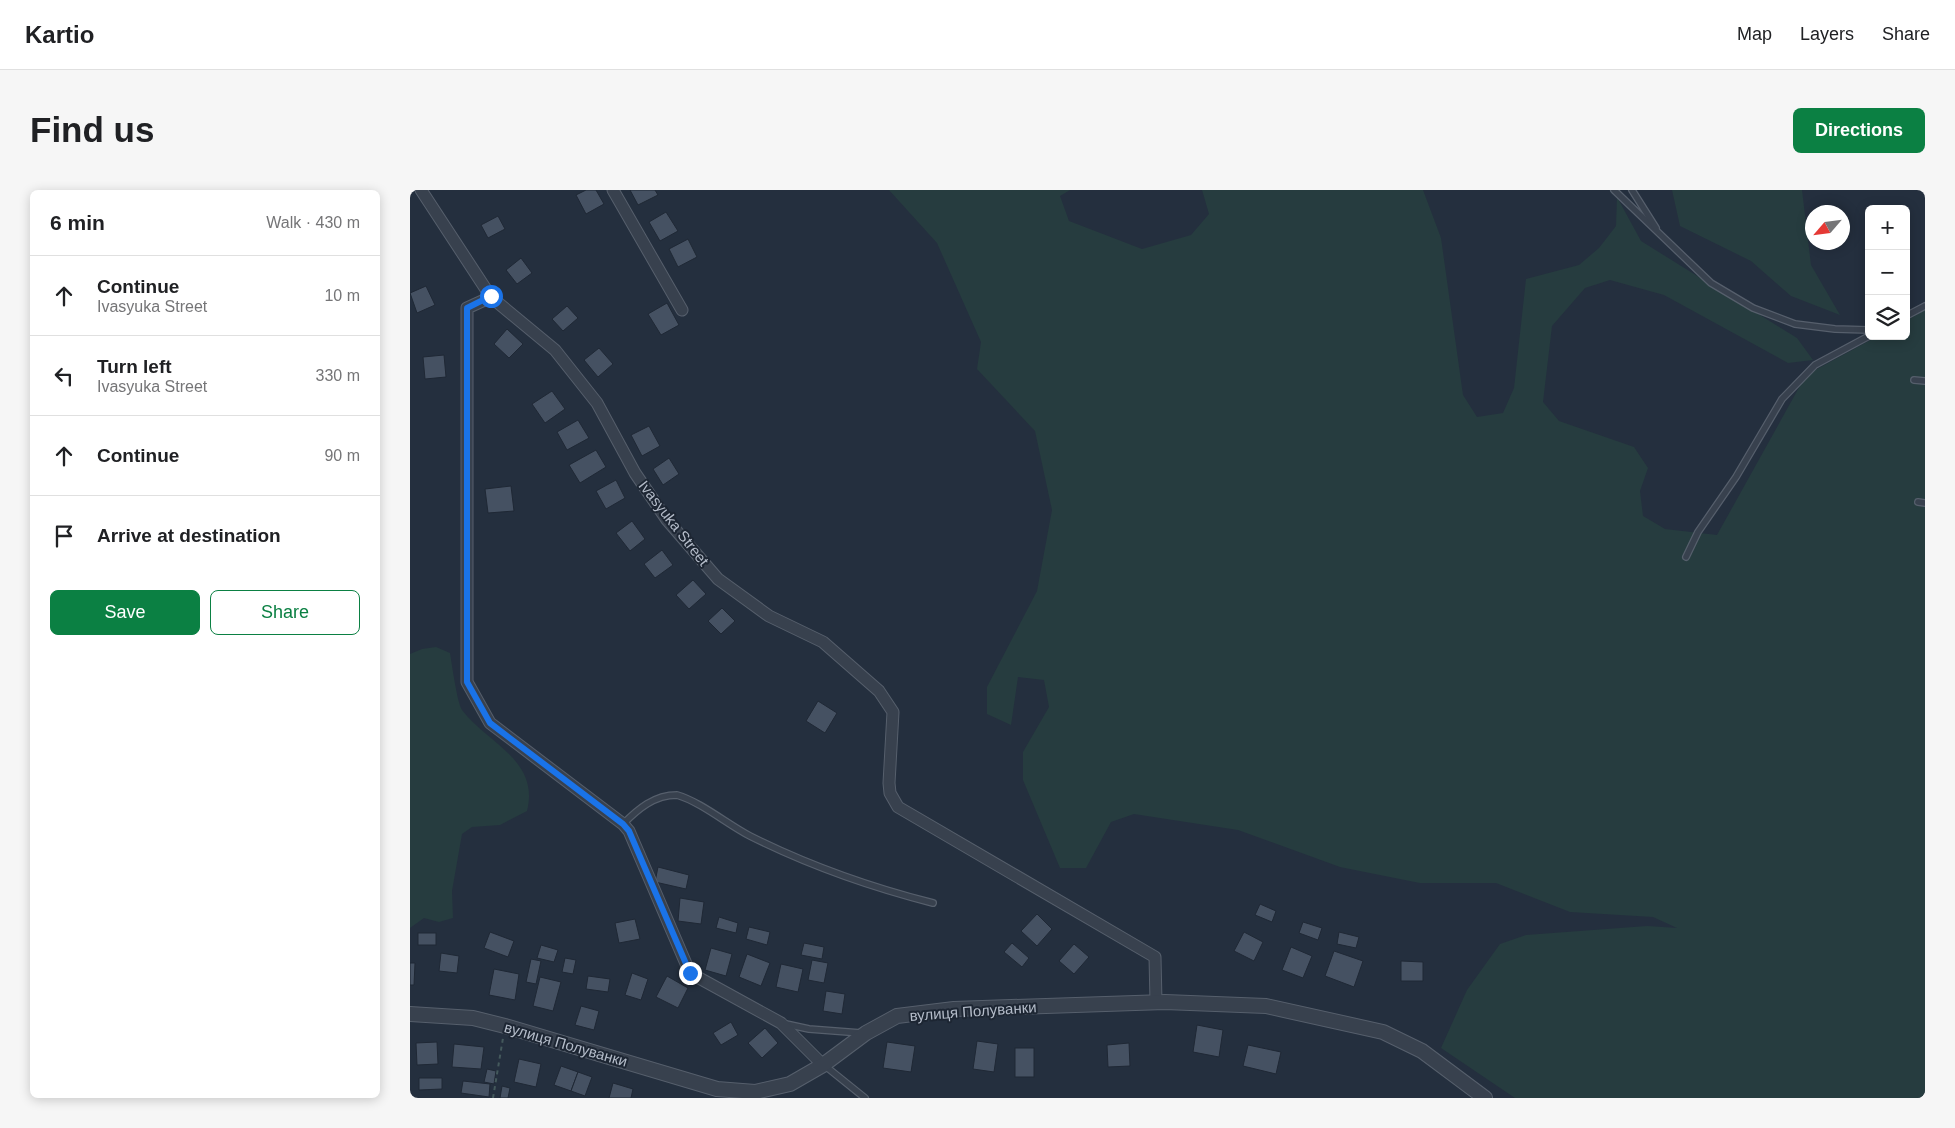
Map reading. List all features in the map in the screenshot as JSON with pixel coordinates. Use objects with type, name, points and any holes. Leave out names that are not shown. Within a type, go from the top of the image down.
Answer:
[{"type":"street","name":"Ivasyuka Street","points":[[420,190],[491,296],[555,350],[598,402],[635,473],[667,520],[718,579],[769,616],[823,642],[879,691],[893,712],[889,783],[890,793],[898,807],[1155,957],[1156,1002]]},
{"type":"street","points":[[613,190],[682,310]]},
{"type":"street","points":[[491,296],[467,308],[467,682],[490,723],[623,824],[629,831],[690,973],[780,1022],[823,1065]]},
{"type":"street","name":"вулиця Полуванки","points":[[410,1014],[473,1018],[717,1089],[755,1092],[790,1084],[823,1065],[866,1033],[897,1016],[954,1009],[1156,1002],[1266,1006],[1383,1032],[1422,1051],[1485,1098]]},
{"type":"lane","points":[[1614,190],[1661,237],[1711,282],[1753,308],[1795,324],[1835,329],[1865,330]]},
{"type":"lane","points":[[1632,190],[1661,237]]},
{"type":"lane","points":[[1910,314],[1925,306]]},
{"type":"lane","points":[[1686,557],[1698,532],[1736,477],[1782,399],[1815,365],[1865,338]]},
{"type":"lane","points":[[1914,380],[1925,381]]},
{"type":"lane","points":[[1918,502],[1925,503]]},
{"type":"lane","points":[[623,824],[642,806],[670,795],[677,795],[751,836],[803,859],[876,888],[933,903]]},
{"type":"lane","points":[[780,1022],[808,1029],[866,1033]]},
{"type":"lane","points":[[823,1065],[865,1098]]},
{"type":"path","points":[[493,1098],[505,1026]]},
{"type":"green space","points":[[889,190],[1070,190],[1060,196],[1069,221],[1142,249],[1191,235],[1209,214],[1202,190],[1423,190],[1441,238],[1463,395],[1477,417],[1503,413],[1514,388],[1526,279],[1579,265],[1599,248],[1616,226],[1617,197],[1641,241],[1797,338],[1813,360],[1788,363],[1664,295],[1610,280],[1585,288],[1552,326],[1543,402],[1559,421],[1634,447],[1648,468],[1640,491],[1643,516],[1665,529],[1717,535],[1806,375],[1871,340],[1910,340],[1910,319],[1925,310],[1925,1098],[1515,1098],[1441,1048],[1467,990],[1500,944],[1526,935],[1647,926],[1677,928],[1653,917],[1570,912],[1496,883],[1420,883],[1340,867],[1238,830],[1134,814],[1111,822],[1086,868],[1060,868],[1023,780],[1023,752],[1049,707],[1044,680],[1018,677],[1011,725],[987,714],[987,687],[1037,591],[1052,510],[1035,431],[977,369],[981,342],[937,243]]},
{"type":"green space","points":[[1672,190],[1802,190],[1805,215],[1805,250],[1809,250],[1811,265],[1840,315],[1791,296],[1751,261],[1680,226]]},
{"type":"green space","points":[[436,647],[450,653],[462,710],[519,765],[526,778],[529,793],[527,811],[500,825],[472,827],[462,834],[452,891],[453,918],[439,922],[424,918],[410,928],[410,654],[422,649]]},
{"type":"building","points":[[586,190],[596,190],[604,204],[586,214],[576,195]]},
{"type":"building","points":[[630,190],[655,190],[658,195],[638,205]]},
{"type":"building","points":[[666,212],[678,231],[660,241],[649,222]]},
{"type":"building","points":[[498,216],[505,229],[488,238],[481,225]]},
{"type":"building","points":[[688,239],[697,257],[678,267],[669,249]]},
{"type":"building","points":[[521,258],[532,273],[517,284],[506,270]]},
{"type":"building","points":[[426,286],[435,305],[417,313],[410,293]]},
{"type":"building","points":[[667,303],[679,325],[661,335],[648,314]]},
{"type":"building","points":[[567,306],[578,318],[563,331],[552,319]]},
{"type":"building","points":[[507,329],[523,344],[509,358],[494,344]]},
{"type":"building","points":[[599,348],[613,364],[598,377],[584,360]]},
{"type":"building","points":[[444,355],[446,377],[425,379],[423,357]]},
{"type":"building","points":[[552,391],[565,409],[545,423],[532,404]]},
{"type":"building","points":[[578,420],[589,438],[567,450],[557,432]]},
{"type":"building","points":[[649,426],[660,446],[642,456],[631,435]]},
{"type":"building","points":[[596,450],[606,467],[580,483],[569,465]]},
{"type":"building","points":[[669,458],[679,474],[663,485],[653,469]]},
{"type":"building","points":[[616,480],[625,498],[606,509],[596,491]]},
{"type":"building","points":[[511,486],[514,511],[488,513],[485,489]]},
{"type":"building","points":[[632,521],[645,539],[630,551],[616,533]]},
{"type":"building","points":[[662,550],[673,565],[655,578],[644,564]]},
{"type":"building","points":[[693,580],[706,594],[689,609],[676,595]]},
{"type":"building","points":[[722,608],[735,621],[721,634],[708,621]]},
{"type":"building","points":[[818,701],[837,713],[825,733],[806,721]]},
{"type":"building","points":[[658,867],[689,875],[686,889],[655,882]]},
{"type":"building","points":[[680,898],[704,902],[701,924],[678,921]]},
{"type":"building","points":[[1260,904],[1276,911],[1272,922],[1255,915]]},
{"type":"building","points":[[1037,914],[1052,929],[1037,946],[1021,931]]},
{"type":"building","points":[[719,917],[738,923],[736,933],[716,928]]},
{"type":"building","points":[[635,919],[640,939],[619,943],[615,923]]},
{"type":"building","points":[[1303,922],[1322,928],[1318,940],[1299,933]]},
{"type":"building","points":[[749,927],[770,932],[767,945],[746,939]]},
{"type":"building","points":[[490,932],[514,941],[508,957],[484,948]]},
{"type":"building","points":[[1244,932],[1263,942],[1254,961],[1234,951]]},
{"type":"building","points":[[1339,932],[1359,937],[1356,948],[1337,944]]},
{"type":"building","points":[[418,933],[436,933],[436,945],[418,945]]},
{"type":"building","points":[[804,943],[824,947],[822,959],[801,955]]},
{"type":"building","points":[[1012,943],[1029,958],[1022,967],[1004,952]]},
{"type":"building","points":[[1074,944],[1089,957],[1074,974],[1059,961]]},
{"type":"building","points":[[541,945],[558,950],[554,962],[537,958]]},
{"type":"building","points":[[1291,947],[1312,956],[1303,978],[1282,970]]},
{"type":"building","points":[[711,948],[732,954],[726,976],[705,970]]},
{"type":"building","points":[[1334,951],[1363,961],[1354,987],[1325,976]]},
{"type":"building","points":[[441,953],[459,956],[457,973],[439,971]]},
{"type":"building","points":[[747,954],[770,963],[761,986],[739,977]]},
{"type":"building","points":[[565,958],[576,960],[573,974],[562,972]]},
{"type":"building","points":[[531,959],[541,961],[536,984],[526,982]]},
{"type":"building","points":[[812,960],[828,963],[824,983],[808,980]]},
{"type":"building","points":[[1401,961],[1423,962],[1423,981],[1401,981]]},
{"type":"building","points":[[410,963],[415,963],[414,985],[410,985]]},
{"type":"building","points":[[781,964],[803,969],[798,992],[776,987]]},
{"type":"building","points":[[494,969],[519,974],[515,1000],[489,995]]},
{"type":"building","points":[[632,973],[648,979],[641,1000],[625,995]]},
{"type":"building","points":[[588,976],[610,979],[608,992],[586,989]]},
{"type":"building","points":[[667,976],[688,988],[678,1008],[656,997]]},
{"type":"building","points":[[540,977],[561,982],[553,1011],[533,1006]]},
{"type":"building","points":[[826,991],[845,994],[842,1014],[823,1011]]},
{"type":"building","points":[[581,1006],[599,1011],[594,1030],[575,1025]]},
{"type":"building","points":[[731,1022],[738,1035],[721,1045],[713,1033]]},
{"type":"building","points":[[1197,1025],[1223,1030],[1219,1057],[1193,1052]]},
{"type":"building","points":[[765,1028],[778,1043],[762,1058],[748,1043]]},
{"type":"building","points":[[977,1041],[998,1044],[994,1072],[973,1069]]},
{"type":"building","points":[[437,1042],[438,1064],[417,1065],[416,1043]]},
{"type":"building","points":[[887,1042],[915,1046],[911,1072],[883,1068]]},
{"type":"building","points":[[1129,1043],[1130,1066],[1108,1067],[1107,1045]]},
{"type":"building","points":[[454,1044],[484,1047],[481,1069],[452,1067]]},
{"type":"building","points":[[1248,1045],[1281,1052],[1276,1074],[1243,1066]]},
{"type":"building","points":[[1015,1048],[1034,1048],[1034,1077],[1015,1077]]},
{"type":"building","points":[[519,1059],[541,1064],[536,1087],[514,1082]]},
{"type":"building","points":[[561,1066],[578,1072],[571,1091],[554,1085]]},
{"type":"building","points":[[487,1069],[496,1071],[494,1084],[484,1082]]},
{"type":"building","points":[[578,1072],[592,1077],[585,1096],[571,1091]]},
{"type":"building","points":[[419,1078],[442,1078],[442,1089],[419,1090]]},
{"type":"building","points":[[463,1081],[490,1084],[489,1097],[461,1093]]},
{"type":"building","points":[[613,1083],[633,1089],[631,1098],[609,1098]]},
{"type":"building","points":[[502,1086],[510,1088],[508,1098],[500,1098]]},
{"type":"route","points":[[491,296],[467,308],[467,682],[490,723],[623,824],[629,831],[690,973]]}]
